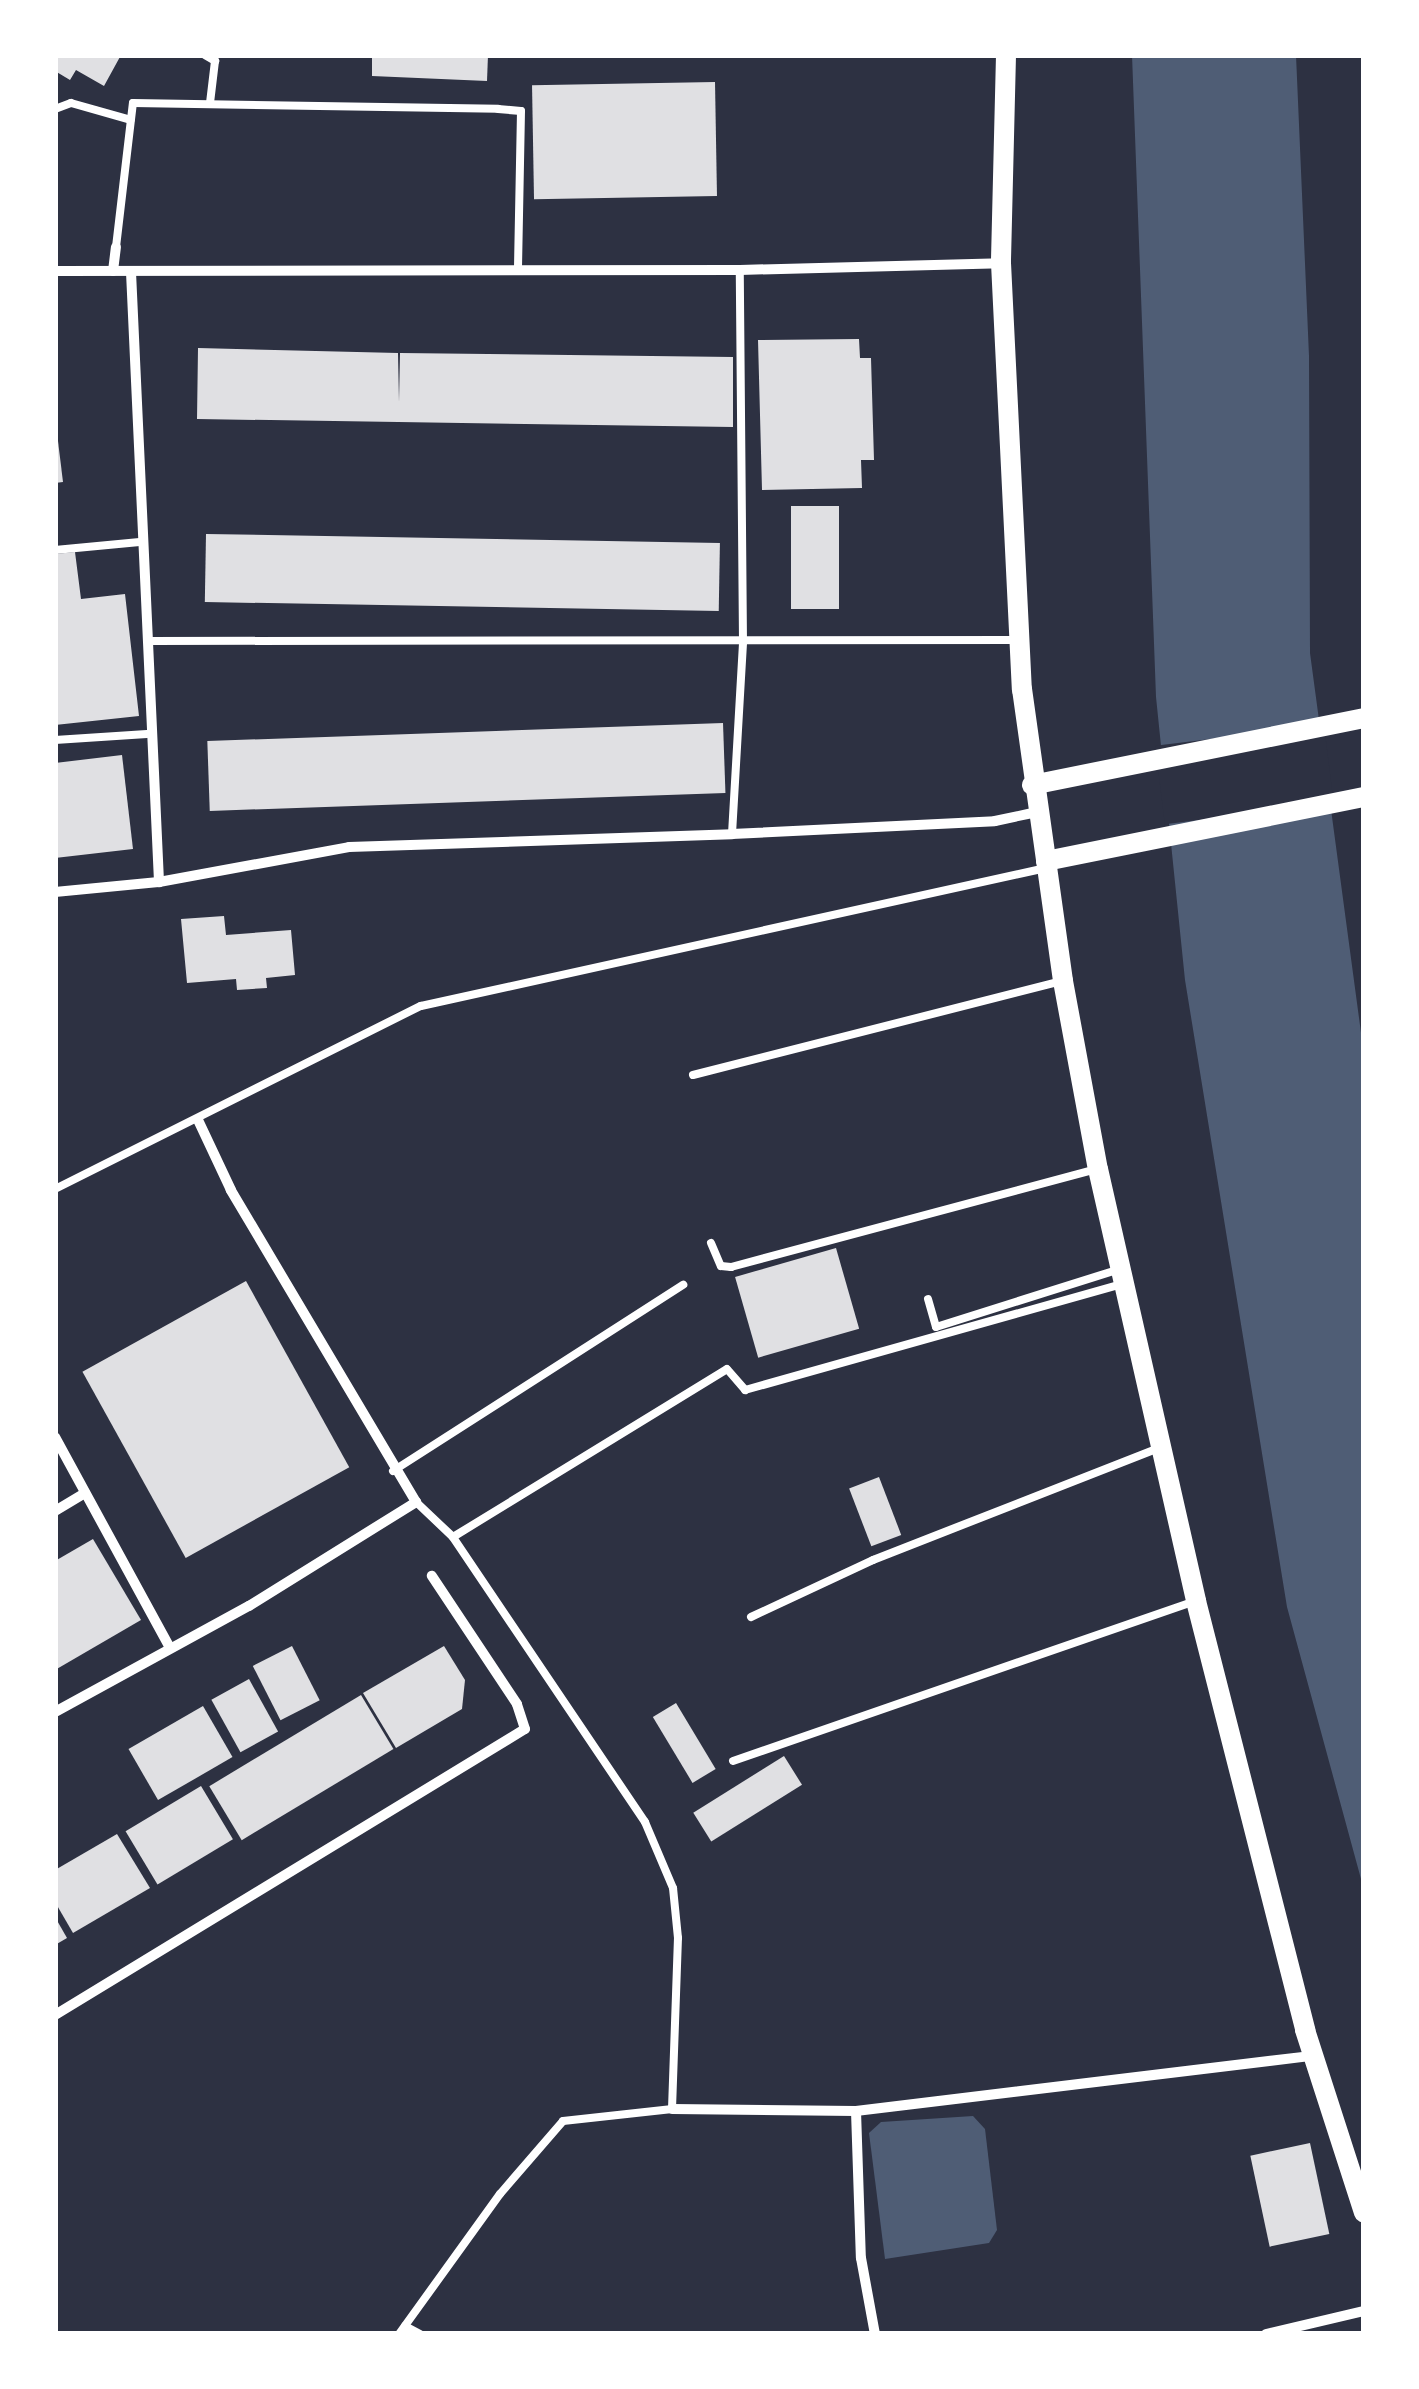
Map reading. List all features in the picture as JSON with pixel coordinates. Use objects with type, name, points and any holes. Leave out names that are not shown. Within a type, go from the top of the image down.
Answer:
[{"type":"main road","points":[[1006,55],[1001,263],[1019,640],[1032,785],[1064,981],[1098,1169],[1196,1602],[1313,2056],[1364,2212]]},
{"type":"main road","points":[[1032,785],[1364,718]]},
{"type":"main road","points":[[1046,864],[1140,840],[1357,798]]},
{"type":"street","points":[[113,272],[116,247]]},
{"type":"street","points":[[55,271],[740,270],[1001,263]]},
{"type":"street","points":[[131,272],[140,542],[152,642],[147,734],[159,882]]},
{"type":"street","points":[[55,892],[159,882],[349,846],[995,821],[1036,812]]},
{"type":"street","points":[[55,1712],[416,1502],[393,1470],[231,1190],[198,1120]]},
{"type":"street","points":[[55,1437],[170,1648]]},
{"type":"street","points":[[55,1511],[85,1493]]},
{"type":"street","points":[[55,2016],[525,1730],[517,1704],[432,1576]]},
{"type":"street","points":[[672,2110],[856,2112],[1313,2056]]},
{"type":"street","points":[[856,2112],[861,2258],[875,2334]]},
{"type":"street","points":[[1266,2334],[1364,2311]]},
{"type":"lane","points":[[204,55],[215,61],[210,103]]},
{"type":"lane","points":[[55,109],[71,103],[130,120]]},
{"type":"lane","points":[[116,247],[132,103],[498,109],[521,111],[518,270]]},
{"type":"lane","points":[[732,834],[742,642],[740,270]]},
{"type":"lane","points":[[55,550],[140,542]]},
{"type":"lane","points":[[152,642],[1019,640]]},
{"type":"lane","points":[[55,740],[147,734]]},
{"type":"lane","points":[[55,1189],[198,1120],[353,1034],[421,1006],[1046,864]]},
{"type":"lane","points":[[693,1074],[1064,981]]},
{"type":"lane","points":[[712,1243],[721,1266],[731,1267],[1098,1169]]},
{"type":"lane","points":[[928,1299],[936,1327],[1122,1277]]},
{"type":"lane","points":[[453,1537],[728,1369],[744,1390],[1122,1277]]},
{"type":"lane","points":[[393,1470],[683,1285]]},
{"type":"lane","points":[[752,1617],[872,1560],[1159,1448]]},
{"type":"lane","points":[[416,1502],[453,1537],[646,1822],[673,1888],[672,2110],[562,2122],[500,2194],[402,2330],[420,2334]]},
{"type":"lane","points":[[733,1761],[1196,1602]]},
{"type":"water","points":[[1132,55],[1296,55],[1309,356],[1310,653],[1364,1055],[1364,1890],[1287,1607],[1185,980],[1156,697]]},
{"type":"water","points":[[973,2116],[985,2129],[997,2230],[989,2243],[885,2259],[869,2133],[881,2122]]},
{"type":"pier","points":[[1324,725],[1334,803],[1165,824],[1155,746]]},
{"type":"building","points":[[55,55],[121,55],[104,86],[76,70],[70,80],[55,71]]},
{"type":"building","points":[[372,55],[488,55],[487,81],[372,76]]},
{"type":"building","points":[[715,82],[717,196],[534,199],[532,85]]},
{"type":"building","points":[[859,339],[860,358],[871,358],[874,460],[861,460],[862,488],[762,490],[758,340]]},
{"type":"building","points":[[198,348],[398,353],[399,402],[400,353],[733,357],[733,427],[197,419]]},
{"type":"building","points":[[55,434],[63,482],[55,483]]},
{"type":"building","points":[[791,506],[839,506],[839,609],[791,609]]},
{"type":"building","points":[[206,534],[720,543],[719,611],[205,602]]},
{"type":"building","points":[[75,552],[81,599],[125,594],[139,716],[55,725],[55,554]]},
{"type":"building","points":[[723,723],[725,793],[210,811],[207,741]]},
{"type":"building","points":[[122,755],[133,849],[55,858],[55,763]]},
{"type":"building","points":[[224,916],[226,935],[291,930],[295,975],[266,978],[267,988],[237,990],[236,979],[187,983],[181,919]]},
{"type":"building","points":[[836,1248],[859,1329],[758,1358],[735,1277]]},
{"type":"building","points":[[246,1281],[349,1467],[186,1558],[82,1372]]},
{"type":"building","points":[[879,1477],[901,1535],[871,1546],[849,1488]]},
{"type":"building","points":[[93,1539],[141,1620],[55,1670],[55,1561]]},
{"type":"building","points":[[292,1646],[320,1700],[280,1720],[253,1666]]},
{"type":"building","points":[[444,1646],[465,1680],[462,1709],[396,1748],[363,1693]]},
{"type":"building","points":[[249,1679],[278,1731],[240,1752],[211,1700]]},
{"type":"building","points":[[361,1695],[393,1749],[242,1840],[209,1786]]},
{"type":"building","points":[[676,1703],[716,1769],[693,1783],[653,1717]]},
{"type":"building","points":[[203,1706],[232,1757],[158,1800],[129,1749]]},
{"type":"building","points":[[784,1756],[802,1785],[711,1842],[693,1813]]},
{"type":"building","points":[[201,1786],[233,1839],[158,1884],[126,1831]]},
{"type":"building","points":[[117,1834],[150,1888],[73,1933],[55,1902],[55,1870]]},
{"type":"building","points":[[55,1917],[67,1938],[55,1945]]},
{"type":"building","points":[[1310,2143],[1329,2234],[1270,2247],[1250,2156]]}]
